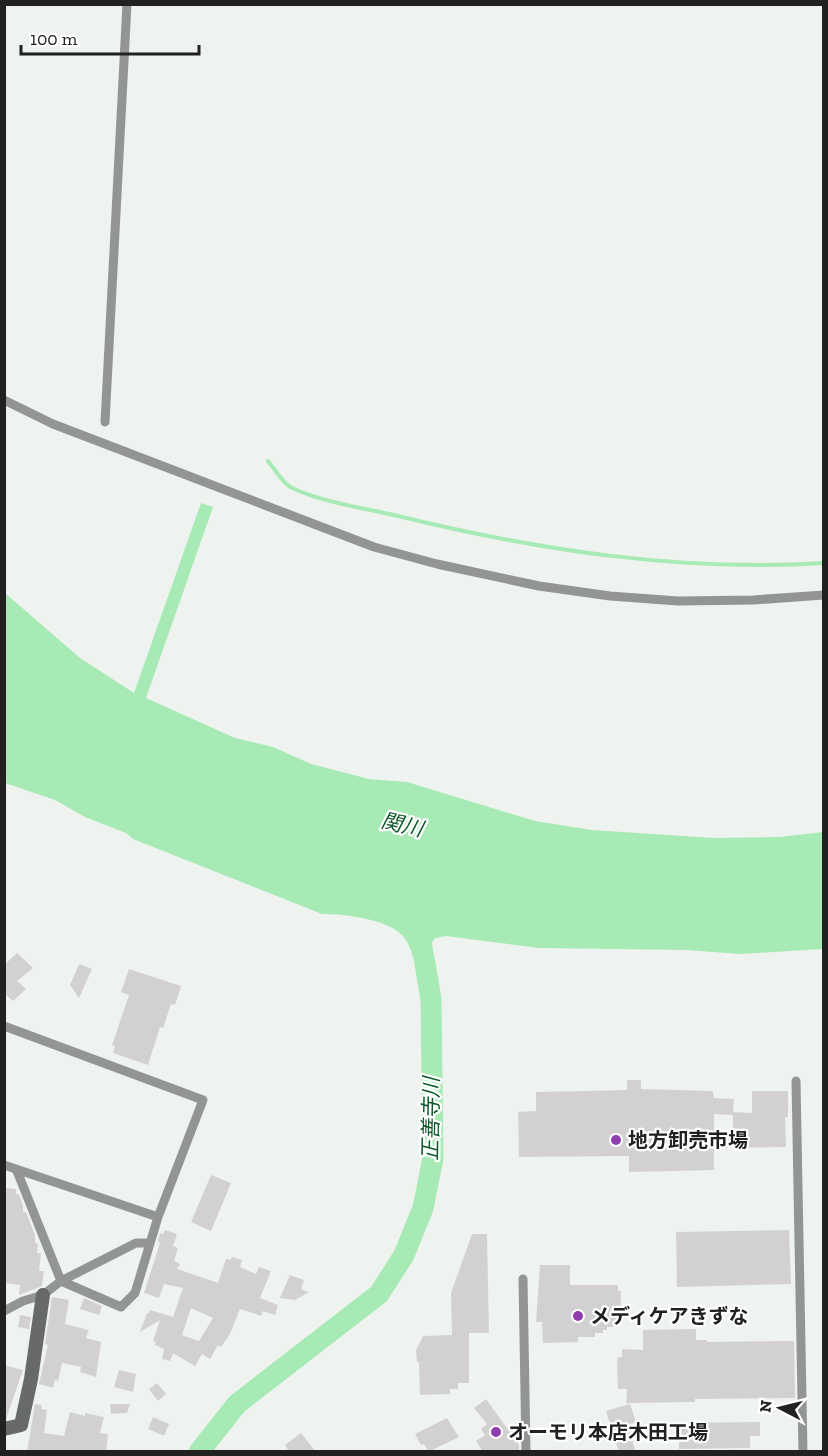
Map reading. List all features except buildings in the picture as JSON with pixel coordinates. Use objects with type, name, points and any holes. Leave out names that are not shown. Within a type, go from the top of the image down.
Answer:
[{"type":"street","points":[[105,422],[127,4]]},
{"type":"street","points":[[4,400],[53,424],[363,543],[437,564],[539,586],[610,596],[678,601],[753,600],[824,595]]},
{"type":"street","points":[[4,1026],[203,1100],[158,1217],[135,1293],[122,1307],[61,1281],[18,1171]]},
{"type":"street","points":[[796,1081],[803,1452]]},
{"type":"street","points":[[4,1165],[158,1217]]},
{"type":"street","points":[[4,1311],[23,1301],[43,1295],[61,1281],[136,1243],[149,1243]]},
{"type":"street","points":[[523,1279],[526,1452]]},
{"type":"street","points":[[4,1430],[21,1425],[31,1379],[43,1295]]},
{"type":"water","name":"関川","points":[[201,503],[213,507],[146,698],[235,738],[273,747],[311,764],[369,779],[407,782],[535,821],[592,830],[713,838],[780,837],[823,832],[823,949],[740,954],[686,950],[539,948],[446,936],[435,938],[432,943],[439,988],[420,991],[409,946],[400,933],[391,927],[368,919],[322,914],[133,839],[126,833],[85,817],[55,800],[5,783],[5,593],[80,658],[134,693]]},
{"type":"waterway","points":[[268,461],[289,486],[318,498],[503,539],[609,556],[663,561],[770,565],[824,563]]},
{"type":"waterway","name":"正善寺川","points":[[199,1452],[237,1404],[379,1294],[404,1255],[423,1208],[433,1158],[431,1000],[425,963]]},
{"type":"place","name":"地方卸売市場","points":[[616,1140]]},
{"type":"place","name":"メディケアきずな","points":[[578,1316]]},
{"type":"place","name":"オーモリ本店木田工場","points":[[496,1432]]}]
